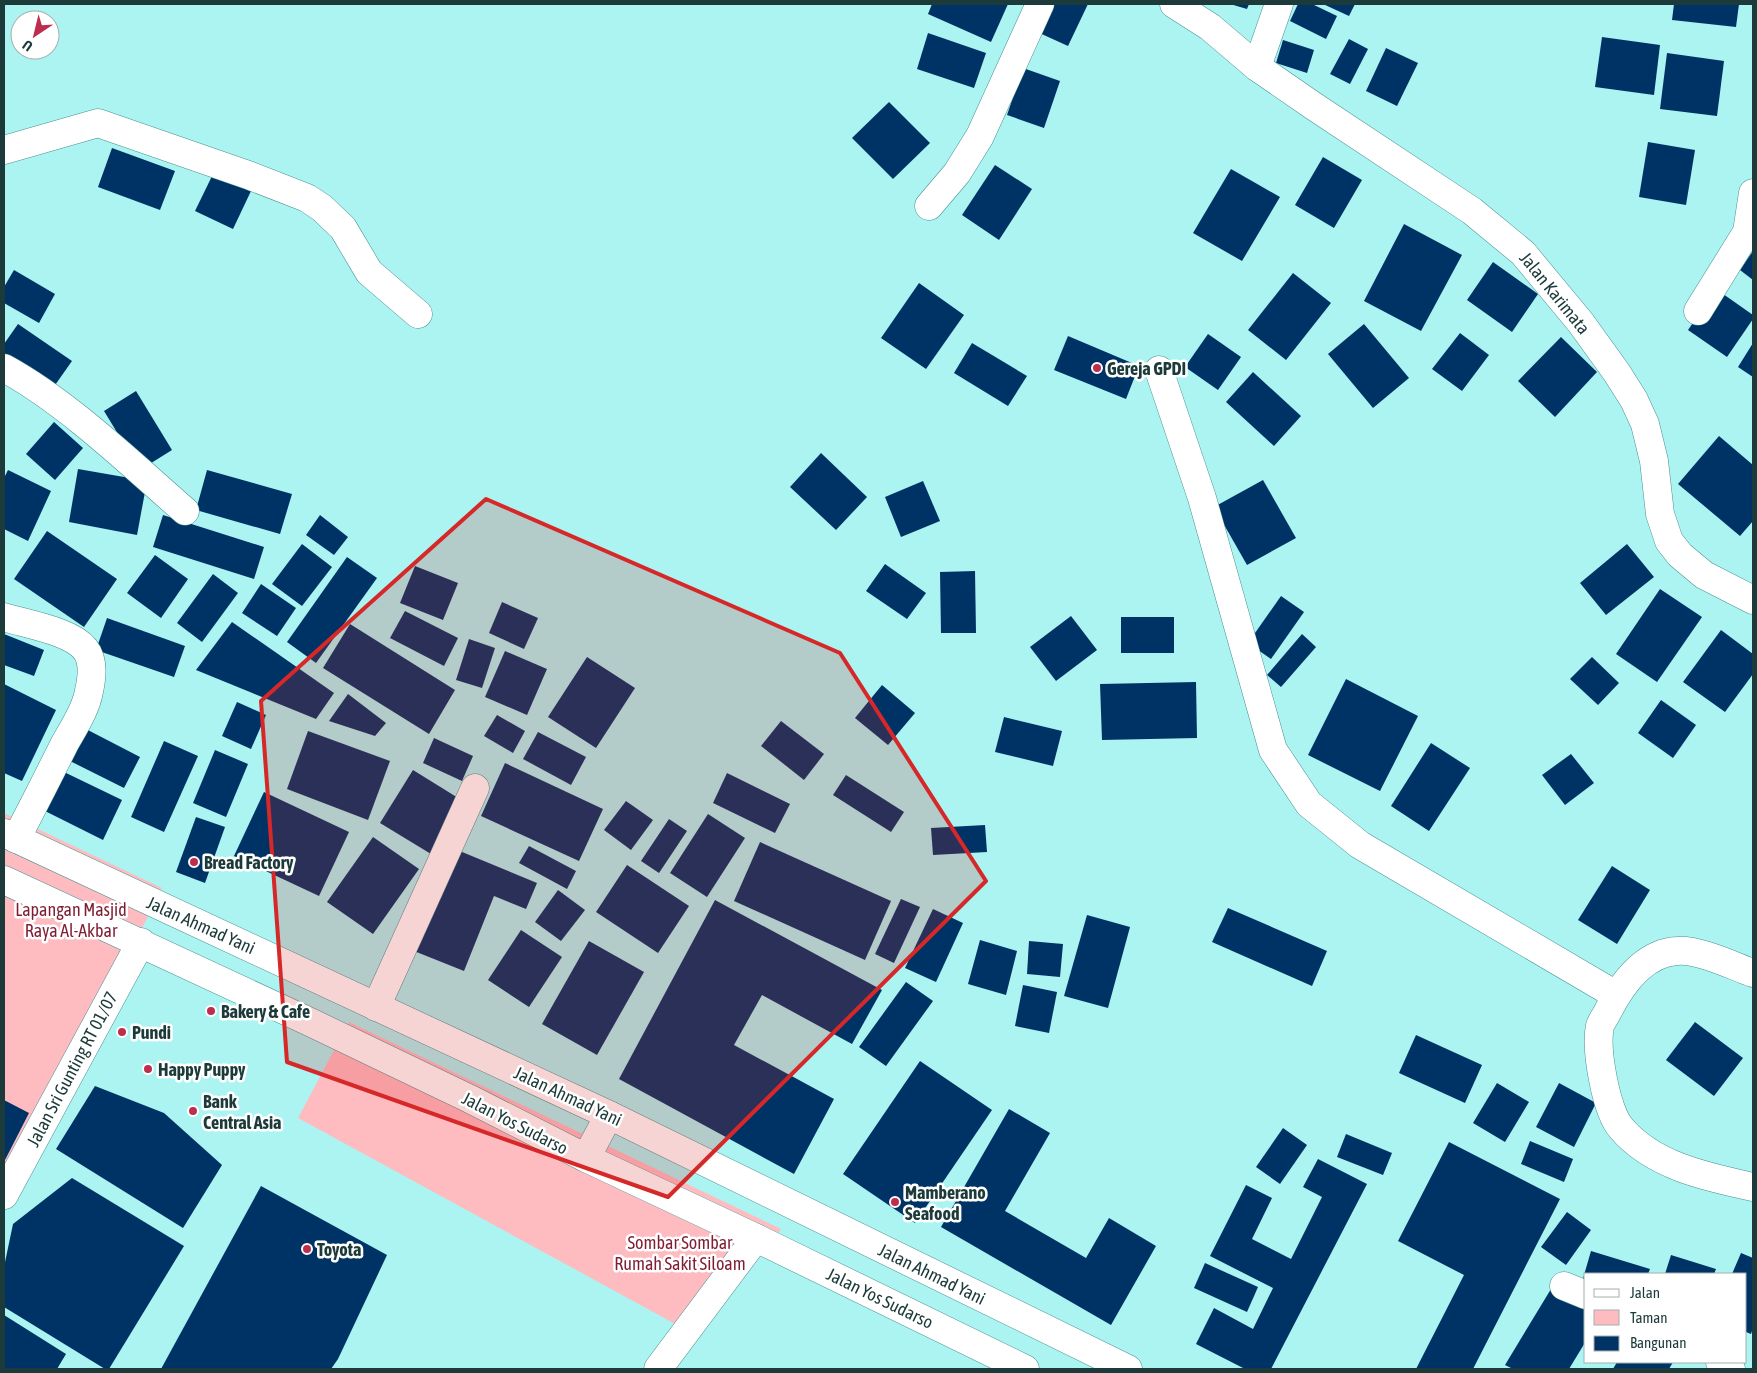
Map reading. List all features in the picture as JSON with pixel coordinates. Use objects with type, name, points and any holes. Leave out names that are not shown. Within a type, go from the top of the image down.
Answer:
[{"type":"main road","points":[[929,206],[957,173],[980,136],[1040,4]]},
{"type":"main road","name":"Jalan Karimata","points":[[1174,4],[1210,28],[1257,67],[1472,211],[1523,253],[1581,323],[1634,400],[1648,433],[1654,461],[1660,514],[1669,541],[1680,554],[1704,575],[1751,592]]},
{"type":"main road","points":[[1257,67],[1279,4]]},
{"type":"main road","points":[[4,150],[98,123],[248,175],[307,198],[322,208],[343,228],[369,272],[418,314]]},
{"type":"main road","points":[[1698,311],[1747,232],[1753,192]]},
{"type":"main road","points":[[4,368],[40,391],[100,438],[185,511]]},
{"type":"main road","points":[[1159,370],[1202,498],[1273,750],[1309,804],[1360,845],[1616,995]]},
{"type":"main road","points":[[4,618],[56,632],[79,644],[86,650],[91,673],[89,692],[80,715],[10,836]]},
{"type":"main road","points":[[376,1006],[475,788]]},
{"type":"main road","name":"Jalan Ahmad Yani","points":[[10,836],[609,1115],[1128,1369]]},
{"type":"main road","name":"Jalan Yos Sudarso","points":[[4,880],[141,942],[470,1099],[586,1158],[756,1238],[1025,1369]]},
{"type":"main road","name":"Jalan Sri Gunting RT 01/07","points":[[4,1195],[141,942]]},
{"type":"main road","points":[[1753,973],[1687,951],[1667,952],[1645,963],[1616,995],[1600,1026],[1600,1059],[1612,1116],[1620,1127],[1642,1149],[1658,1158],[1698,1173],[1753,1187]]},
{"type":"main road","points":[[586,1158],[609,1115]]},
{"type":"main road","points":[[658,1369],[756,1238]]},
{"type":"highlighted area","points":[[486,499],[840,653],[986,881],[668,1197],[287,1062],[261,701]]},
{"type":"green space","name":"Lapangan Masjid Raya Al-Akbar","points":[[4,813],[162,888],[4,1205]]},
{"type":"green space","name":"Sombar Sombar Rumah Sakit Siloam","points":[[349,1022],[781,1229],[699,1337],[298,1118]]},
{"type":"building","points":[[932,4],[1008,4],[991,42],[928,14]]},
{"type":"building","points":[[1048,4],[1088,4],[1068,46],[1035,31]]},
{"type":"building","points":[[1230,4],[1249,4],[1247,9]]},
{"type":"building","points":[[1298,4],[1312,4],[1337,16],[1326,39],[1290,21]]},
{"type":"building","points":[[1323,4],[1355,4],[1349,16]]},
{"type":"building","points":[[1674,4],[1739,4],[1736,27],[1672,20]]},
{"type":"building","points":[[928,33],[986,53],[974,88],[917,69]]},
{"type":"building","points":[[1602,37],[1660,45],[1654,95],[1595,87]]},
{"type":"building","points":[[1349,39],[1368,49],[1350,84],[1330,74]]},
{"type":"building","points":[[1283,40],[1314,50],[1307,73],[1276,63]]},
{"type":"building","points":[[1386,48],[1418,63],[1397,106],[1366,91]]},
{"type":"building","points":[[1667,53],[1724,61],[1717,116],[1660,109]]},
{"type":"building","points":[[1023,68],[1060,81],[1044,128],[1007,115]]},
{"type":"building","points":[[889,102],[930,143],[893,179],[852,138]]},
{"type":"building","points":[[1648,142],[1695,150],[1686,205],[1639,197]]},
{"type":"building","points":[[112,148],[175,171],[160,210],[98,187]]},
{"type":"building","points":[[1323,157],[1362,180],[1334,228],[1295,205]]},
{"type":"building","points":[[995,165],[1032,189],[999,240],[962,215]]},
{"type":"building","points":[[1231,169],[1280,197],[1242,261],[1193,233]]},
{"type":"building","points":[[214,172],[251,191],[233,229],[195,211]]},
{"type":"building","points":[[1404,224],[1462,255],[1421,331],[1364,301]]},
{"type":"building","points":[[1753,251],[1753,280],[1740,270]]},
{"type":"building","points":[[1493,262],[1538,294],[1512,332],[1467,300]]},
{"type":"building","points":[[14,270],[55,294],[39,323],[4,303],[4,287]]},
{"type":"building","points":[[1293,273],[1331,303],[1286,360],[1248,330]]},
{"type":"building","points":[[919,283],[964,315],[926,369],[881,338]]},
{"type":"building","points":[[1716,289],[1753,315],[1753,319],[1727,357],[1688,330]]},
{"type":"building","points":[[18,324],[72,361],[53,388],[4,353],[4,344]]},
{"type":"building","points":[[1364,324],[1409,378],[1373,408],[1328,354]]},
{"type":"building","points":[[1460,333],[1489,355],[1462,391],[1432,369]]},
{"type":"building","points":[[1208,334],[1241,357],[1218,390],[1185,367]]},
{"type":"building","name":"Gereja GPDI","points":[[1068,336],[1139,366],[1126,399],[1054,370]]},
{"type":"building","points":[[1561,337],[1597,372],[1555,417],[1518,381]]},
{"type":"building","points":[[972,343],[1027,376],[1008,406],[954,373]]},
{"type":"building","points":[[1753,343],[1753,377],[1738,367]]},
{"type":"building","points":[[1253,372],[1301,416],[1274,446],[1226,402]]},
{"type":"building","points":[[136,391],[172,450],[140,470],[104,411]]},
{"type":"building","points":[[54,422],[83,448],[55,480],[26,454]]},
{"type":"building","points":[[1719,436],[1753,465],[1753,521],[1740,536],[1678,484]]},
{"type":"building","points":[[821,453],[867,497],[836,530],[790,487]]},
{"type":"building","points":[[78,469],[147,481],[137,535],[69,522]]},
{"type":"building","points":[[8,470],[51,491],[28,541],[4,529],[4,478]]},
{"type":"building","points":[[207,470],[292,494],[280,534],[196,510]]},
{"type":"building","points":[[1263,480],[1296,538],[1247,565],[1214,507]]},
{"type":"building","points":[[923,481],[940,521],[901,537],[885,497]]},
{"type":"building","points":[[163,515],[264,547],[254,579],[153,547]]},
{"type":"building","points":[[320,515],[348,537],[334,555],[306,535]]},
{"type":"building","points":[[47,531],[117,579],[84,627],[14,579]]},
{"type":"building","points":[[302,544],[332,567],[302,606],[272,584]]},
{"type":"building","points":[[1627,544],[1654,577],[1606,615],[1580,583]]},
{"type":"building","points":[[155,555],[188,579],[161,618],[127,593]]},
{"type":"building","points":[[347,557],[377,578],[316,663],[287,642]]},
{"type":"building","points":[[885,564],[926,593],[907,619],[866,591]]},
{"type":"building","points":[[415,566],[458,583],[443,620],[400,603]]},
{"type":"building","points":[[975,571],[976,633],[941,633],[940,572]]},
{"type":"building","points":[[213,574],[238,593],[202,642],[177,623]]},
{"type":"building","points":[[261,584],[296,608],[277,636],[242,613]]},
{"type":"building","points":[[1660,589],[1702,617],[1657,682],[1616,654]]},
{"type":"building","points":[[1281,596],[1304,612],[1271,659],[1248,643]]},
{"type":"building","points":[[502,602],[538,618],[524,649],[489,633]]},
{"type":"building","points":[[405,611],[458,638],[444,666],[390,638]]},
{"type":"building","points":[[1071,616],[1097,650],[1056,681],[1030,647]]},
{"type":"building","points":[[1121,617],[1174,617],[1174,653],[1121,653]]},
{"type":"building","points":[[107,618],[185,646],[174,677],[96,650]]},
{"type":"building","points":[[232,622],[334,693],[316,719],[196,670]]},
{"type":"building","points":[[350,624],[455,690],[429,734],[323,668]]},
{"type":"building","points":[[1721,630],[1753,654],[1753,674],[1725,712],[1683,682]]},
{"type":"building","points":[[4,634],[44,650],[34,676],[4,665]]},
{"type":"building","points":[[1302,634],[1316,647],[1281,687],[1267,675]]},
{"type":"building","points":[[469,639],[495,648],[482,688],[456,680]]},
{"type":"building","points":[[505,651],[547,669],[527,715],[485,697]]},
{"type":"building","points":[[587,657],[635,688],[596,748],[548,717]]},
{"type":"building","points":[[1592,657],[1619,683],[1598,705],[1570,679]]},
{"type":"building","points":[[1346,679],[1418,716],[1380,791],[1308,755]]},
{"type":"building","points":[[1196,682],[1197,738],[1102,740],[1100,684]]},
{"type":"building","points":[[4,684],[56,710],[22,781],[4,773]]},
{"type":"building","points":[[882,685],[915,713],[888,745],[855,718]]},
{"type":"building","points":[[348,694],[386,723],[375,736],[329,721]]},
{"type":"building","points":[[1661,700],[1696,725],[1673,758],[1638,733]]},
{"type":"building","points":[[237,702],[266,715],[251,749],[222,736]]},
{"type":"building","points":[[497,715],[525,731],[513,753],[484,736]]},
{"type":"building","points":[[1004,717],[1062,731],[1053,766],[995,752]]},
{"type":"building","points":[[781,721],[824,754],[804,780],[761,746]]},
{"type":"building","points":[[84,728],[140,757],[124,788],[68,760]]},
{"type":"building","points":[[308,731],[390,761],[368,820],[287,789]]},
{"type":"building","points":[[538,732],[586,757],[571,785],[523,759]]},
{"type":"building","points":[[434,738],[473,756],[462,781],[423,763]]},
{"type":"building","points":[[164,741],[198,756],[164,832],[131,817]]},
{"type":"building","points":[[1431,743],[1470,768],[1429,831],[1391,806]]},
{"type":"building","points":[[215,750],[248,764],[226,817],[193,803]]},
{"type":"building","points":[[1571,754],[1594,783],[1565,805],[1542,775]]},
{"type":"building","points":[[505,763],[603,809],[579,861],[481,816]]},
{"type":"building","points":[[413,770],[463,801],[431,854],[380,823]]},
{"type":"building","points":[[64,772],[122,800],[103,840],[45,811]]},
{"type":"building","points":[[727,773],[790,804],[775,833],[713,803]]},
{"type":"building","points":[[846,775],[904,812],[891,832],[833,795]]},
{"type":"building","points":[[264,792],[349,832],[319,896],[234,856]]},
{"type":"building","points":[[626,801],[653,820],[631,850],[604,830]]},
{"type":"building","points":[[708,814],[745,838],[707,897],[670,873]]},
{"type":"building","points":[[196,817],[225,827],[205,883],[176,872]]},
{"type":"building","points":[[669,819],[687,831],[659,873],[641,861]]},
{"type":"building","points":[[985,825],[987,852],[933,855],[931,828]]},
{"type":"building","points":[[373,837],[419,869],[373,934],[327,902]]},
{"type":"building","points":[[760,842],[891,901],[865,960],[734,901]]},
{"type":"building","points":[[529,846],[576,871],[567,889],[519,863]]},
{"type":"building","points":[[450,847],[537,883],[526,909],[494,896],[464,971],[409,949]]},
{"type":"building","points":[[627,865],[689,906],[658,953],[596,912]]},
{"type":"building","points":[[1612,866],[1650,890],[1617,944],[1578,920]]},
{"type":"building","points":[[558,890],[585,910],[561,941],[535,922]]},
{"type":"building","points":[[901,899],[920,907],[894,963],[875,954]]},
{"type":"building","points":[[715,900],[882,990],[852,1044],[762,995],[734,1045],[834,1099],[794,1174],[619,1079]]},
{"type":"building","points":[[1228,908],[1327,951],[1312,986],[1212,942]]},
{"type":"building","points":[[933,909],[963,923],[936,982],[905,968]]},
{"type":"building","points":[[1087,915],[1130,927],[1108,1008],[1064,996]]},
{"type":"building","points":[[521,930],[562,957],[529,1007],[488,980]]},
{"type":"building","points":[[980,940],[1017,951],[1006,995],[968,984]]},
{"type":"building","points":[[589,941],[644,972],[597,1055],[542,1024]]},
{"type":"building","points":[[1029,941],[1063,944],[1060,977],[1027,974]]},
{"type":"building","points":[[906,982],[933,1001],[886,1066],[859,1047]]},
{"type":"building","points":[[1023,985],[1057,992],[1049,1033],[1015,1026]]},
{"type":"building","points":[[1695,1022],[1743,1058],[1714,1096],[1666,1060]]},
{"type":"building","points":[[1416,1035],[1482,1065],[1465,1103],[1399,1073]]},
{"type":"building","points":[[920,1061],[992,1110],[915,1223],[843,1174]]},
{"type":"building","points":[[1497,1083],[1529,1102],[1505,1142],[1473,1123]]},
{"type":"building","points":[[1559,1083],[1596,1103],[1574,1147],[1536,1127]]},
{"type":"building","points":[[95,1086],[164,1113],[222,1165],[183,1228],[56,1149]]},
{"type":"building","points":[[4,1100],[29,1113],[4,1162]]},
{"type":"building","points":[[1009,1109],[1050,1133],[1005,1211],[1086,1258],[1109,1218],[1156,1246],[1111,1325],[941,1227]]},
{"type":"building","points":[[1283,1128],[1307,1145],[1280,1184],[1256,1167]]},
{"type":"building","points":[[1346,1134],[1392,1153],[1383,1175],[1337,1157]]},
{"type":"building","points":[[1530,1141],[1573,1159],[1564,1182],[1521,1164]]},
{"type":"building","points":[[1449,1142],[1560,1199],[1473,1369],[1416,1369],[1464,1275],[1398,1241]]},
{"type":"building","points":[[1318,1159],[1367,1184],[1271,1369],[1245,1369],[1196,1344],[1214,1308],[1253,1329],[1273,1288],[1210,1256],[1246,1185],[1272,1198],[1252,1239],[1291,1259],[1322,1197],[1303,1187]]},
{"type":"building","points":[[72,1178],[184,1246],[109,1369],[105,1369],[4,1307],[4,1267],[13,1224]]},
{"type":"building","points":[[261,1186],[387,1255],[338,1359],[331,1369],[161,1369]]},
{"type":"building","points":[[1567,1212],[1591,1230],[1566,1265],[1541,1247]]},
{"type":"building","points":[[1591,1251],[1650,1269],[1648,1273],[1585,1273]]},
{"type":"building","points":[[1741,1253],[1753,1258],[1753,1328],[1751,1334],[1747,1332],[1747,1273],[1732,1273]]},
{"type":"building","points":[[1671,1255],[1716,1269],[1714,1273],[1665,1273]]},
{"type":"building","points":[[1205,1263],[1258,1287],[1247,1312],[1194,1288]]},
{"type":"building","points":[[1551,1289],[1584,1309],[1584,1344],[1569,1369],[1513,1369],[1505,1365]]},
{"type":"building","points":[[4,1315],[66,1354],[57,1369],[4,1369]]},
{"type":"building","points":[[1616,1363],[1672,1363],[1669,1369],[1613,1369]]},
{"type":"place","name":"Gereja GPDI","points":[[1097,368]]},
{"type":"place","name":"Bread Factory","points":[[194,862]]},
{"type":"place","name":"Bakery & Cafe","points":[[211,1011]]},
{"type":"place","name":"Pundi","points":[[122,1032]]},
{"type":"place","name":"Happy Puppy","points":[[148,1069]]},
{"type":"place","name":"Bank Central Asia","points":[[193,1111]]},
{"type":"place","name":"Mamberano Seafood","points":[[895,1202]]},
{"type":"place","name":"Toyota","points":[[307,1249]]}]
